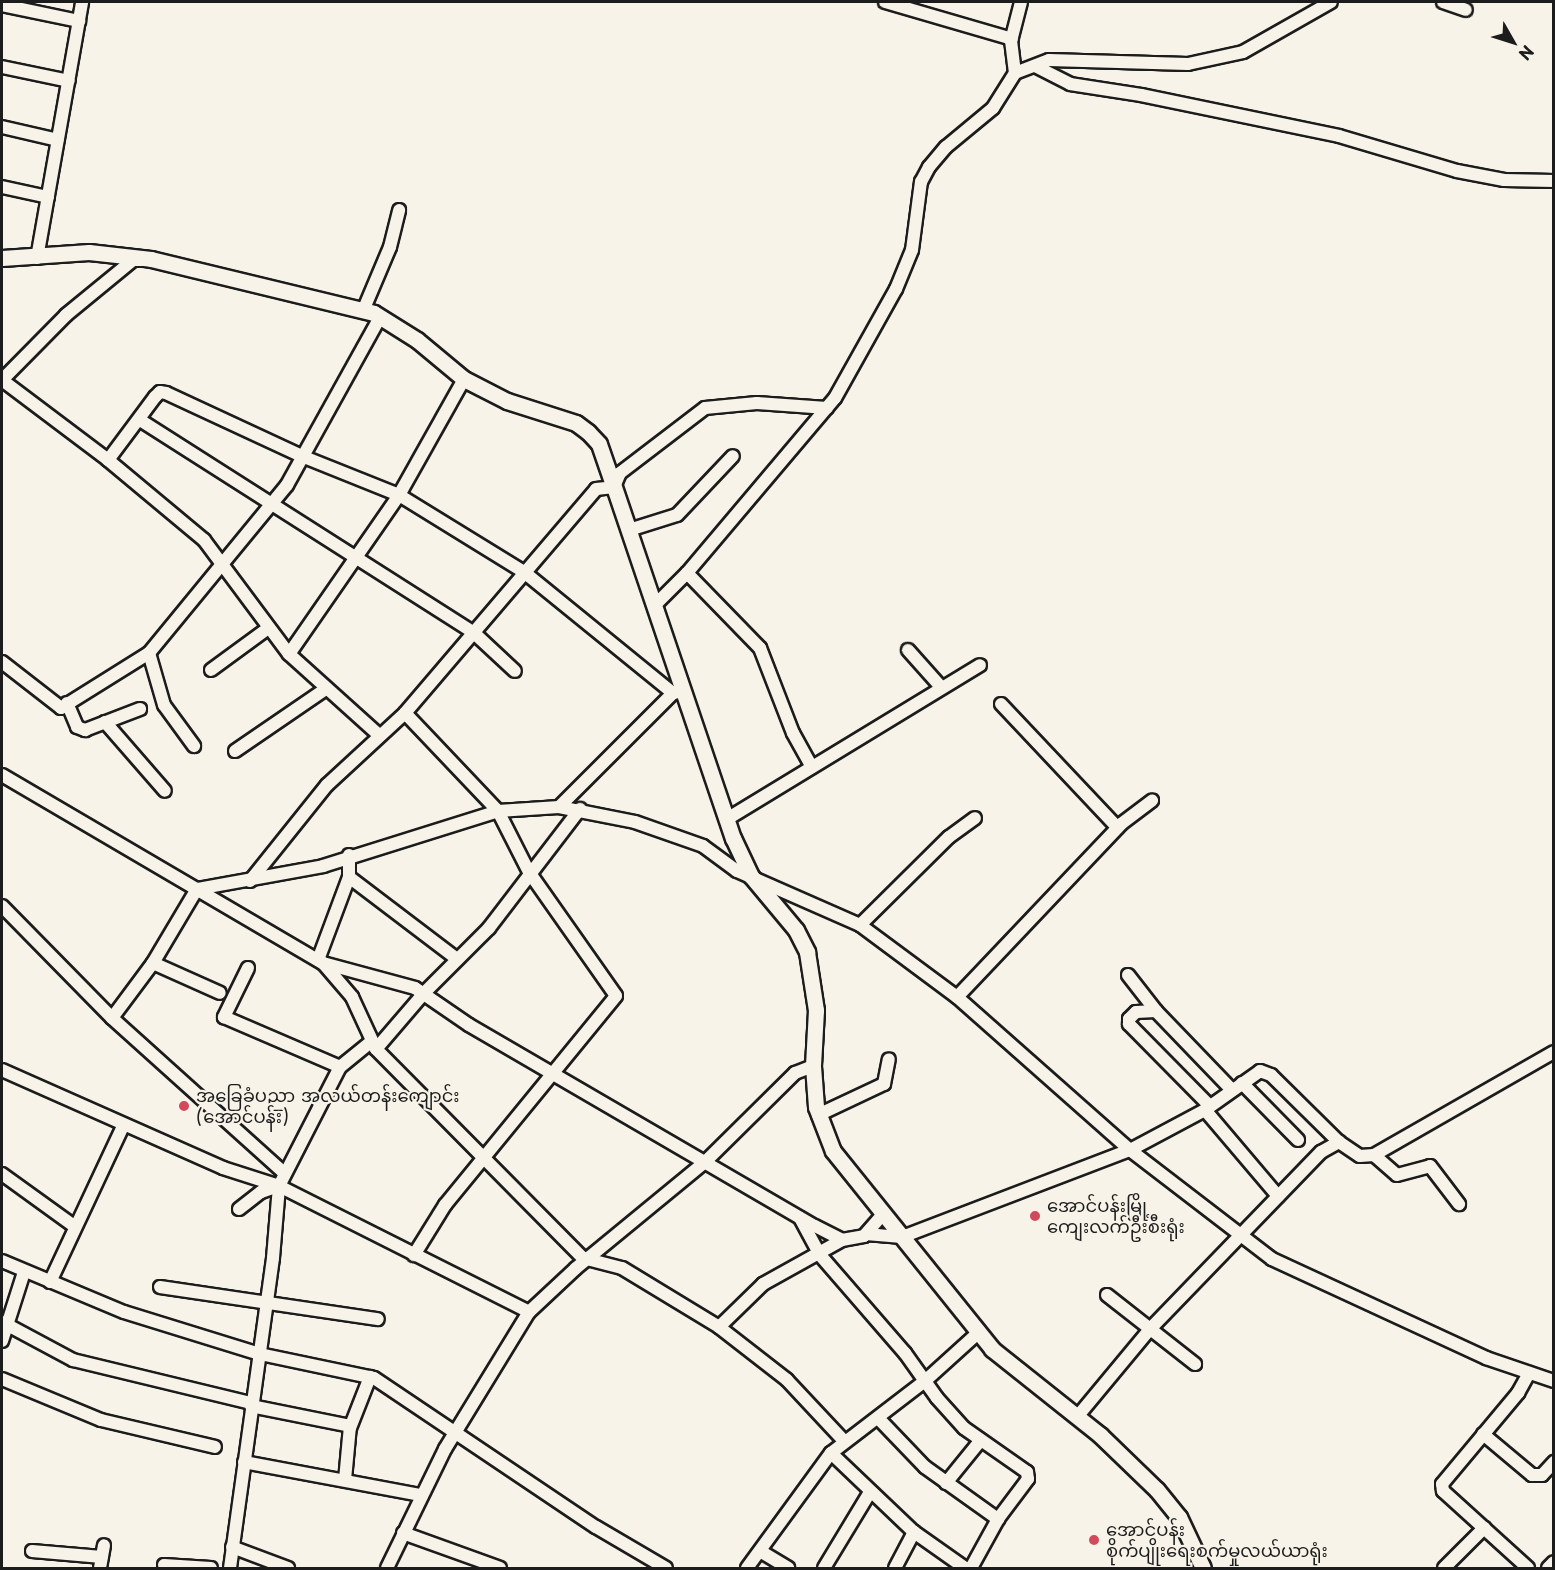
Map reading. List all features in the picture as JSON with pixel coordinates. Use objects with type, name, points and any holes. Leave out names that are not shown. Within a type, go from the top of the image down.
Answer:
[{"type":"main road","points":[[2,258],[38,258],[88,252],[151,259],[363,311],[417,340],[464,379],[507,401],[576,423],[599,444],[654,606],[678,692],[727,819],[751,876],[796,930],[807,952],[816,1010],[813,1066],[818,1115],[833,1151],[978,1333],[1020,1375],[1077,1417],[1157,1490],[1179,1517],[1201,1568]]},
{"type":"street","points":[[38,258],[82,2]]},
{"type":"street","points":[[885,2],[1012,39]]},
{"type":"street","points":[[654,606],[687,573],[827,408],[864,350],[896,289],[912,250],[921,182],[928,167],[946,147],[993,108],[1015,73],[1012,39],[1021,2]]},
{"type":"street","points":[[1015,73],[1049,60],[1188,64],[1244,52],[1331,2]]},
{"type":"street","points":[[1443,2],[1466,10]]},
{"type":"street","points":[[2,6],[79,21]]},
{"type":"street","points":[[1035,66],[1070,84],[1141,95],[1339,136],[1457,171],[1504,180],[1554,181]]},
{"type":"street","points":[[2,68],[69,81]]},
{"type":"street","points":[[2,127],[58,140]]},
{"type":"street","points":[[2,187],[48,197]]},
{"type":"street","points":[[363,311],[390,248],[399,210]]},
{"type":"street","points":[[151,259],[133,260],[66,315],[2,380],[108,460],[204,540],[267,629],[289,654],[324,690],[379,735]]},
{"type":"street","points":[[2,662],[56,707],[61,708],[149,652],[223,567],[304,457],[380,319]]},
{"type":"street","points":[[289,654],[399,495],[464,379]]},
{"type":"street","points":[[108,460],[155,397],[160,392],[166,393],[304,457],[399,495],[524,572],[678,692],[559,807]]},
{"type":"street","points":[[249,881],[305,810],[379,735],[405,713],[597,489],[614,487],[621,473],[705,408],[757,403],[827,408]]},
{"type":"street","points":[[140,420],[271,504],[356,554],[473,632],[515,671]]},
{"type":"street","points":[[629,530],[677,515],[733,456]]},
{"type":"street","points":[[687,573],[760,648],[793,733],[812,767]]},
{"type":"street","points":[[211,670],[267,629]]},
{"type":"street","points":[[908,651],[941,687]]},
{"type":"street","points":[[149,652],[164,705],[194,746]]},
{"type":"street","points":[[727,819],[980,665]]},
{"type":"street","points":[[235,751],[324,690]]},
{"type":"street","points":[[67,703],[81,729],[140,709]]},
{"type":"street","points":[[1001,704],[1118,828]]},
{"type":"street","points":[[405,713],[498,811],[529,872],[616,996],[484,1156],[446,1205],[414,1255]]},
{"type":"street","points":[[105,722],[165,791]]},
{"type":"street","points":[[2,775],[320,962],[397,980],[424,993],[469,1024],[842,1240]]},
{"type":"street","points":[[957,997],[1118,828],[1152,801]]},
{"type":"street","points":[[112,1018],[153,963],[197,890],[322,866],[350,855],[498,811],[559,807],[580,809],[677,834],[751,876],[860,926],[957,997],[1130,1150],[1238,1235],[1292,1270],[1486,1358],[1554,1382]]},
{"type":"street","points":[[230,1569],[267,1301],[279,1186],[283,1172],[340,1068],[374,1045],[489,928],[529,872],[580,809]]},
{"type":"street","points":[[860,926],[949,837],[975,818]]},
{"type":"street","points":[[320,962],[349,877],[350,855]]},
{"type":"street","points":[[349,877],[457,959]]},
{"type":"street","points":[[2,906],[112,1018],[283,1172]]},
{"type":"street","points":[[320,962],[352,997],[374,1045],[583,1258],[590,1257],[622,1268],[719,1327],[787,1380],[844,1442]]},
{"type":"street","points":[[153,963],[220,993]]},
{"type":"street","points":[[248,968],[224,1017],[340,1068]]},
{"type":"street","points":[[1128,975],[1156,1011],[1298,1140]]},
{"type":"street","points":[[1156,1011],[1136,1012],[1129,1019],[1129,1024],[1207,1108],[1278,1196]]},
{"type":"street","points":[[719,1327],[763,1284],[842,1240],[866,1234],[902,1237],[1130,1150],[1207,1108],[1260,1071],[1267,1072],[1339,1142],[1360,1156],[1374,1155],[1554,1052]]},
{"type":"street","points":[[818,1115],[884,1084],[889,1059]]},
{"type":"street","points":[[387,1569],[455,1432],[529,1312],[590,1257],[705,1162],[795,1073],[813,1066]]},
{"type":"street","points":[[2,1070],[223,1168],[279,1186],[529,1312]]},
{"type":"street","points":[[50,1282],[74,1226],[124,1124]]},
{"type":"street","points":[[1077,1417],[1151,1328],[1238,1235],[1321,1152],[1339,1142]]},
{"type":"street","points":[[1374,1155],[1397,1175],[1430,1166],[1459,1204]]},
{"type":"street","points":[[2,1174],[74,1226]]},
{"type":"street","points":[[239,1209],[261,1192],[279,1186]]},
{"type":"street","points":[[866,1234],[882,1215]]},
{"type":"street","points":[[799,1217],[820,1254],[964,1428],[1027,1473],[1028,1479],[998,1519],[971,1569]]},
{"type":"street","points":[[2,1261],[124,1312],[260,1354],[370,1377],[666,1569]]},
{"type":"street","points":[[2,1341],[4,1323],[24,1272]]},
{"type":"street","points":[[160,1287],[267,1301],[378,1320]]},
{"type":"street","points":[[1107,1295],[1195,1364]]},
{"type":"street","points":[[4,1323],[73,1360],[350,1428]]},
{"type":"street","points":[[747,1569],[831,1453],[926,1380],[978,1333]]},
{"type":"street","points":[[1520,1566],[1484,1528],[1443,1491],[1443,1484],[1529,1373]]},
{"type":"street","points":[[345,1480],[350,1428],[370,1377]]},
{"type":"street","points":[[2,1379],[100,1420],[215,1447]]},
{"type":"street","points":[[878,1418],[925,1467],[998,1519]]},
{"type":"street","points":[[1483,1434],[1532,1475],[1542,1475],[1554,1462]]},
{"type":"street","points":[[946,1482],[981,1440]]},
{"type":"street","points":[[831,1453],[914,1532],[965,1569]]},
{"type":"street","points":[[244,1462],[422,1495]]},
{"type":"street","points":[[824,1569],[870,1492]]},
{"type":"street","points":[[1448,1567],[1484,1528]]},
{"type":"street","points":[[895,1569],[914,1532]]},
{"type":"street","points":[[403,1533],[500,1568]]},
{"type":"street","points":[[232,1547],[288,1569]]},
{"type":"street","points":[[32,1551],[102,1557]]},
{"type":"street","points":[[760,1551],[788,1569]]},
{"type":"street","points":[[1548,1569],[1554,1562]]},
{"type":"street","points":[[164,1565],[211,1569]]},
{"type":"place","name":"အခြေခံပညာ အလယ်တန်းကျောင်း (အောင်ပန်း)","points":[[184,1106]]},
{"type":"place","name":"အောင်ပန်းမြို့ ကျေးလက်ဦးစီးရုံး","points":[[1035,1216]]},
{"type":"place","name":"အောင်ပန်း စိုက်ပျိုးရေးစက်မှုလယ်ယာရုံး","points":[[1094,1540]]}]
